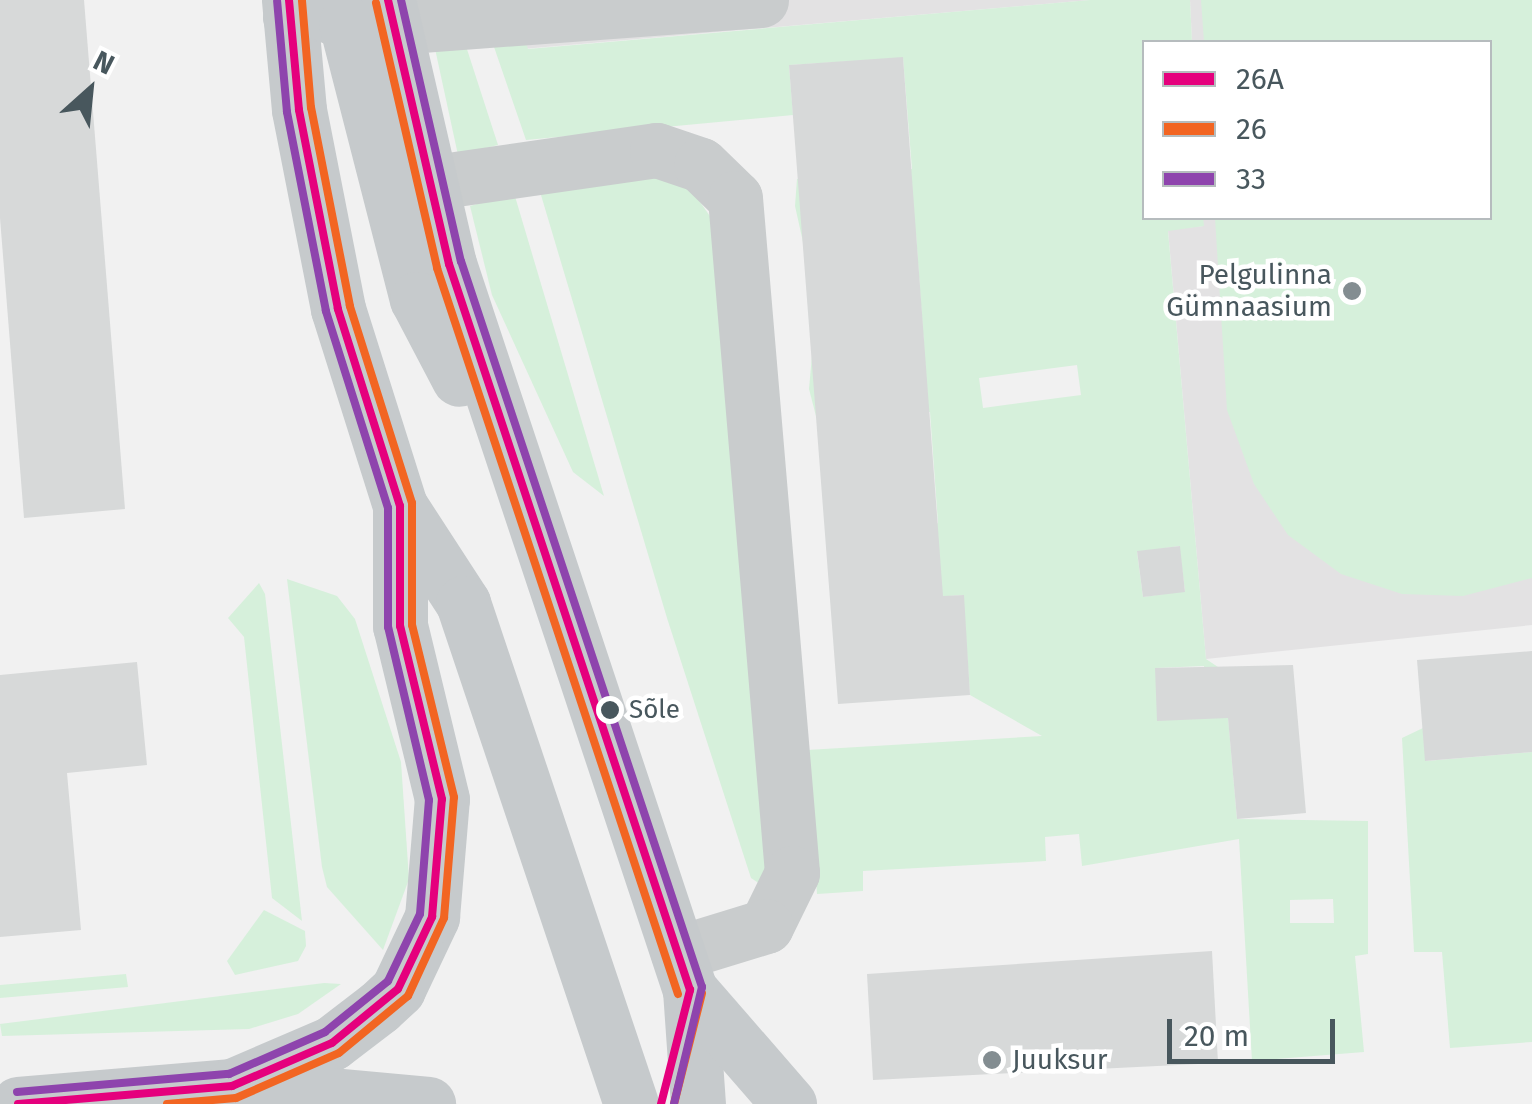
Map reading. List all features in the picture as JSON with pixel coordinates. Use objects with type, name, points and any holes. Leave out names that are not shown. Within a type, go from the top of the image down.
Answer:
[{"type":"main road","points":[[526,505],[417,299],[346,23],[321,12],[290,8],[338,308],[400,506],[464,604],[631,1104]]},
{"type":"main road","points":[[391,14],[428,183],[526,505],[684,972],[698,1104]]},
{"type":"main road","points":[[232,1086],[332,1043],[379,1007],[398,989],[432,917],[442,800],[400,626],[400,506]]},
{"type":"main road","points":[[662,1104],[684,972]]},
{"type":"main road","points":[[684,972],[788,1104]]},
{"type":"main road","points":[[18,1104],[232,1086],[428,1104]]},
{"type":"lane","points":[[391,14],[761,0]]},
{"type":"lane","points":[[428,183],[657,150],[701,165],[735,198],[792,873],[766,926],[684,972]]},
{"type":"shaded area","points":[[482,0],[1090,0],[498,51]]},
{"type":"shaded area","name":"Pelgulinna Gümnaasium","points":[[1190,0],[1532,0],[1532,625],[1206,659],[1168,230],[1203,226],[1203,220],[1492,220],[1492,40],[1192,40]]},
{"type":"green space","points":[[1090,0],[1190,0],[1192,40],[1142,40],[1142,220],[1203,220],[1204,226],[1168,231],[1206,659],[1224,671],[1237,819],[1368,821],[1368,954],[1355,956],[1364,1052],[1252,1061],[1239,839],[1082,866],[1079,834],[1045,837],[1046,861],[863,871],[863,891],[817,894],[807,750],[1042,736],[970,695],[963,595],[831,604],[938,523],[930,412],[817,420],[809,389],[812,355],[924,346],[916,234],[803,242],[795,206],[797,179],[912,169],[903,58],[789,65],[793,115],[526,140],[493,44],[525,40],[528,49]],"holes":[[[1077,365],[1081,395],[983,408],[979,378]],[[1179,546],[1185,591],[1143,597],[1137,552]],[[1204,666],[1206,718],[1156,668]],[[1333,899],[1334,923],[1290,923],[1290,900]]]},
{"type":"green space","name":"Pelgulinna Gümnaasium","points":[[1201,0],[1532,0],[1532,578],[1463,596],[1402,594],[1341,574],[1288,535],[1254,484],[1227,410],[1215,220],[1492,220],[1492,40],[1204,40]]},
{"type":"green space","points":[[464,40],[498,145],[458,155],[434,44]]},
{"type":"green space","points":[[665,176],[691,189],[721,232],[770,873],[763,886],[751,878],[667,618],[538,185]]},
{"type":"green space","points":[[514,193],[604,496],[573,472],[492,295],[470,206]]},
{"type":"green space","points":[[287,579],[337,596],[355,619],[401,762],[409,879],[383,950],[327,887]]},
{"type":"green space","points":[[259,583],[265,594],[302,921],[272,898],[244,637],[228,618]]},
{"type":"green space","points":[[1423,728],[1426,761],[1532,752],[1532,1042],[1450,1048],[1442,952],[1414,952],[1402,738]]},
{"type":"green space","points":[[264,910],[305,931],[306,946],[298,961],[235,975],[227,961]]},
{"type":"green space","points":[[126,974],[128,987],[0,998],[0,985]]},
{"type":"green space","points":[[341,984],[298,1014],[249,1029],[2,1036],[0,1024]]},
{"type":"building","points":[[0,0],[84,0],[125,509],[24,518],[0,218]]},
{"type":"building","points":[[903,57],[943,596],[964,595],[970,695],[838,704],[789,65]]},
{"type":"building","points":[[1180,546],[1185,592],[1143,597],[1137,551]]},
{"type":"building","points":[[1532,651],[1532,752],[1425,761],[1417,660]]},
{"type":"building","points":[[137,662],[147,765],[67,773],[81,930],[0,937],[0,675]]},
{"type":"building","points":[[1293,665],[1306,813],[1237,819],[1228,718],[1157,721],[1155,668]]},
{"type":"building","points":[[1212,951],[1218,1063],[873,1080],[867,974]]},
{"type":"transit line","name":"26A","points":[[18,1104],[232,1086],[332,1043],[398,989],[432,917],[442,799],[400,626],[400,506],[338,309],[299,110],[289,0]]},
{"type":"transit line","name":"26","points":[[167,1104],[236,1098],[339,1053],[408,996],[444,918],[454,797],[412,625],[412,503],[350,306],[311,108],[302,0]]},
{"type":"transit line","name":"26A","points":[[388,0],[449,264],[690,990]]},
{"type":"transit line","name":"33","points":[[401,0],[461,261],[702,987],[674,1104]]},
{"type":"transit line","name":"33","points":[[17,1092],[229,1074],[325,1032],[388,981],[420,914],[429,800],[388,627],[388,508],[326,311],[287,112],[277,1]]},
{"type":"transit line","name":"26","points":[[376,3],[437,268],[678,994]]},
{"type":"transit line","name":"26A","points":[[661,1104],[690,990]]},
{"type":"transit line","name":"26","points":[[674,1104],[702,993]]},
{"type":"place","name":"Pelgulinna Gümnaasium","points":[[1352,291]]},
{"type":"place","name":"Sõle","points":[[610,710]]},
{"type":"place","name":"Juuksur","points":[[992,1060]]}]
